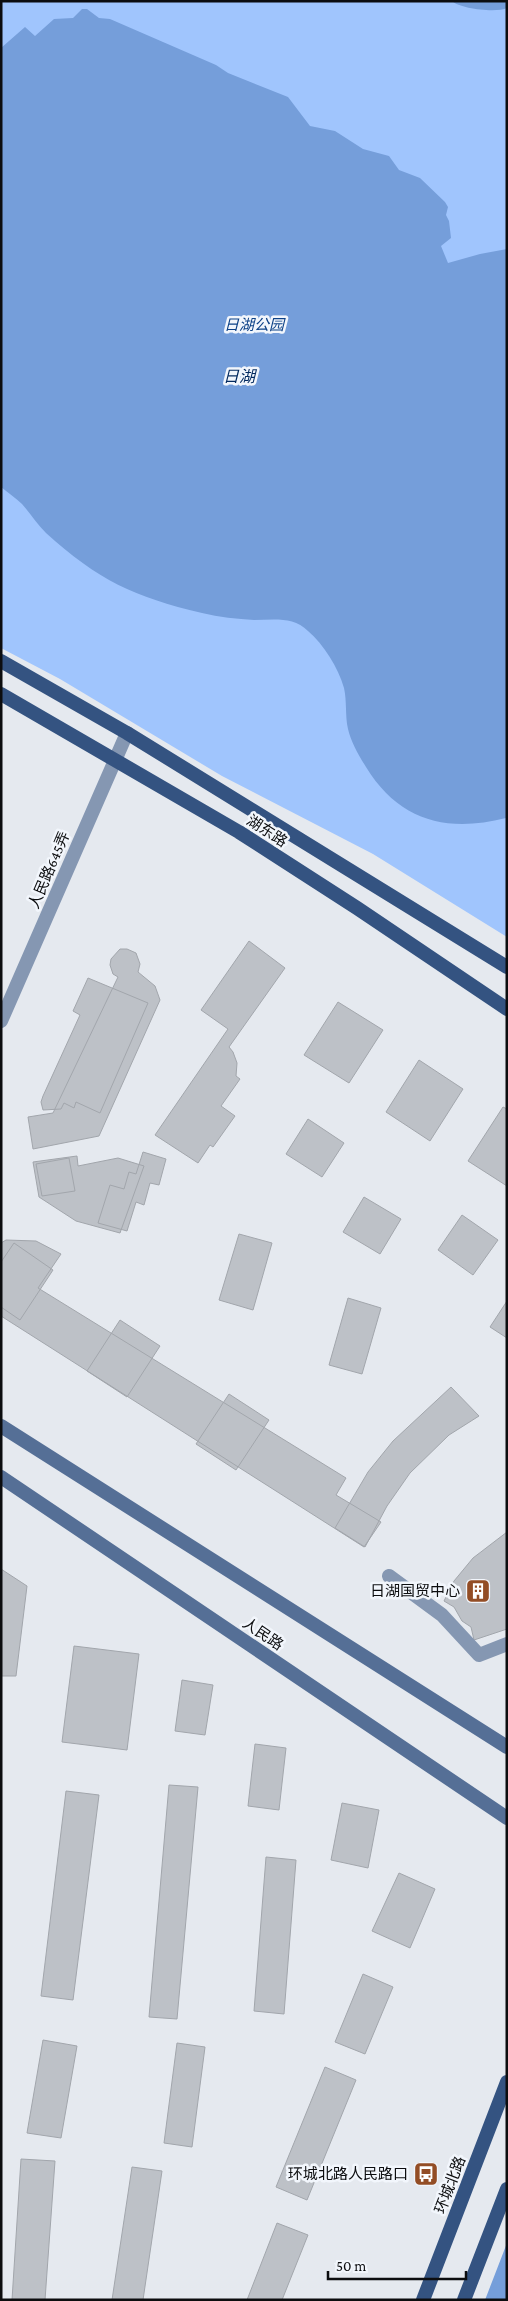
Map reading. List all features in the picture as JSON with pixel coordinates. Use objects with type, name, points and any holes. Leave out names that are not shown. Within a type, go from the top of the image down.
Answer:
[{"type":"main road","name":"湖东路","points":[[1,662],[127,733],[507,967]]},
{"type":"main road","name":"湖东路","points":[[1,694],[239,832],[357,908],[507,1009]]},
{"type":"main road","points":[[1,1426],[507,1747]]},
{"type":"main road","name":"人民路","points":[[1,1477],[507,1818]]},
{"type":"main road","name":"环城北路","points":[[423,2300],[507,2082]]},
{"type":"main road","points":[[464,2300],[507,2189]]},
{"type":"street","name":"人民路645弄","points":[[1,1021],[127,733]]},
{"type":"street","points":[[389,1576],[442,1615],[479,1655],[507,1644]]},
{"type":"green space","name":"日湖","points":[[1,1],[507,1],[507,937],[373,854],[222,776],[60,679],[1,648]]},
{"type":"water","points":[[452,1],[507,1],[507,8],[495,10],[479,9],[456,4]]},
{"type":"water","name":"日湖","points":[[82,9],[87,9],[99,18],[110,19],[216,65],[228,73],[288,97],[310,126],[335,131],[363,149],[389,156],[399,170],[420,178],[448,207],[446,215],[449,221],[451,238],[441,246],[448,263],[507,249],[506,818],[464,824],[444,823],[409,811],[394,800],[379,785],[363,763],[353,744],[347,724],[344,688],[334,664],[320,643],[302,626],[283,620],[241,619],[202,613],[156,600],[118,585],[100,575],[65,549],[43,530],[22,504],[1,487],[1,48],[25,27],[35,36],[54,19],[73,18]]},
{"type":"water","points":[[507,2243],[507,2300],[485,2300]]},
{"type":"building","points":[[249,941],[285,968],[229,1047],[237,1063],[236,1076],[240,1079],[221,1106],[235,1116],[213,1147],[210,1145],[198,1163],[155,1135],[228,1029],[201,1010]]},
{"type":"building","points":[[120,949],[127,949],[136,953],[140,964],[138,972],[155,986],[160,1000],[99,1136],[33,1149],[28,1117],[53,1113],[118,977],[113,974],[110,965],[111,959]]},
{"type":"building","points":[[88,978],[148,1003],[100,1113],[76,1102],[74,1108],[64,1103],[61,1109],[43,1110],[41,1102],[43,1096],[80,1015],[73,1011]]},
{"type":"building","points":[[338,1002],[383,1030],[349,1083],[304,1055]]},
{"type":"building","points":[[419,1060],[463,1089],[430,1141],[386,1112]]},
{"type":"building","points":[[503,1107],[507,1109],[507,1186],[468,1161]]},
{"type":"building","points":[[308,1119],[344,1143],[322,1177],[286,1154]]},
{"type":"building","points":[[143,1152],[166,1159],[159,1185],[150,1183],[144,1205],[136,1202],[127,1231],[98,1223],[110,1185],[124,1189],[129,1172],[136,1174]]},
{"type":"building","points":[[77,1156],[78,1166],[118,1158],[144,1166],[120,1233],[76,1221],[39,1197],[33,1162]]},
{"type":"building","points":[[69,1158],[75,1191],[42,1196],[36,1164]]},
{"type":"building","points":[[364,1197],[401,1219],[380,1254],[343,1232]]},
{"type":"building","points":[[462,1215],[498,1240],[473,1275],[438,1250]]},
{"type":"building","points":[[239,1234],[272,1243],[253,1310],[219,1300]]},
{"type":"building","points":[[6,1240],[36,1241],[61,1254],[38,1288],[346,1478],[336,1495],[381,1522],[364,1547],[1,1316],[1,1243]]},
{"type":"building","points":[[14,1243],[53,1270],[20,1320],[1,1307],[1,1262]]},
{"type":"building","points":[[348,1298],[381,1308],[362,1374],[329,1365]]},
{"type":"building","points":[[507,1301],[507,1338],[490,1327]]},
{"type":"building","points":[[120,1320],[160,1346],[127,1397],[87,1371]]},
{"type":"building","points":[[451,1387],[479,1416],[449,1435],[410,1473],[387,1506],[365,1547],[335,1528],[368,1472],[393,1441]]},
{"type":"building","points":[[229,1394],[269,1420],[236,1470],[196,1444]]},
{"type":"building","name":"日湖国贸中心","points":[[507,1532],[507,1629],[474,1640],[471,1627],[462,1621],[454,1607],[444,1601],[454,1581],[473,1558]]},
{"type":"building","points":[[1,1569],[27,1586],[16,1676],[1,1676]]},
{"type":"building","points":[[74,1646],[139,1654],[127,1750],[62,1742]]},
{"type":"building","points":[[182,1680],[213,1685],[205,1735],[175,1731]]},
{"type":"building","points":[[255,1744],[286,1748],[279,1810],[248,1806]]},
{"type":"building","points":[[169,1785],[198,1787],[177,2019],[149,2017]]},
{"type":"building","points":[[66,1791],[99,1795],[73,2000],[41,1996]]},
{"type":"building","points":[[342,1803],[379,1810],[368,1868],[331,1860]]},
{"type":"building","points":[[266,1857],[296,1860],[284,2014],[254,2011]]},
{"type":"building","points":[[399,1873],[435,1889],[410,1948],[372,1931]]},
{"type":"building","points":[[363,1974],[393,1987],[365,2054],[335,2042]]},
{"type":"building","points":[[43,2040],[77,2046],[61,2138],[27,2133]]},
{"type":"building","points":[[177,2043],[205,2047],[192,2147],[164,2143]]},
{"type":"building","points":[[325,2067],[356,2080],[307,2200],[276,2187]]},
{"type":"building","points":[[21,2159],[55,2161],[45,2300],[12,2300]]},
{"type":"building","points":[[132,2167],[162,2171],[143,2300],[112,2300]]},
{"type":"building","points":[[277,2223],[308,2235],[282,2300],[247,2300]]},
{"type":"place","name":"日湖国贸中心","points":[[478,1591]]},
{"type":"place","name":"环城北路人民路口","points":[[426,2174]]},
{"type":"park label","name":"日湖公园","points":[[254,325]]}]
